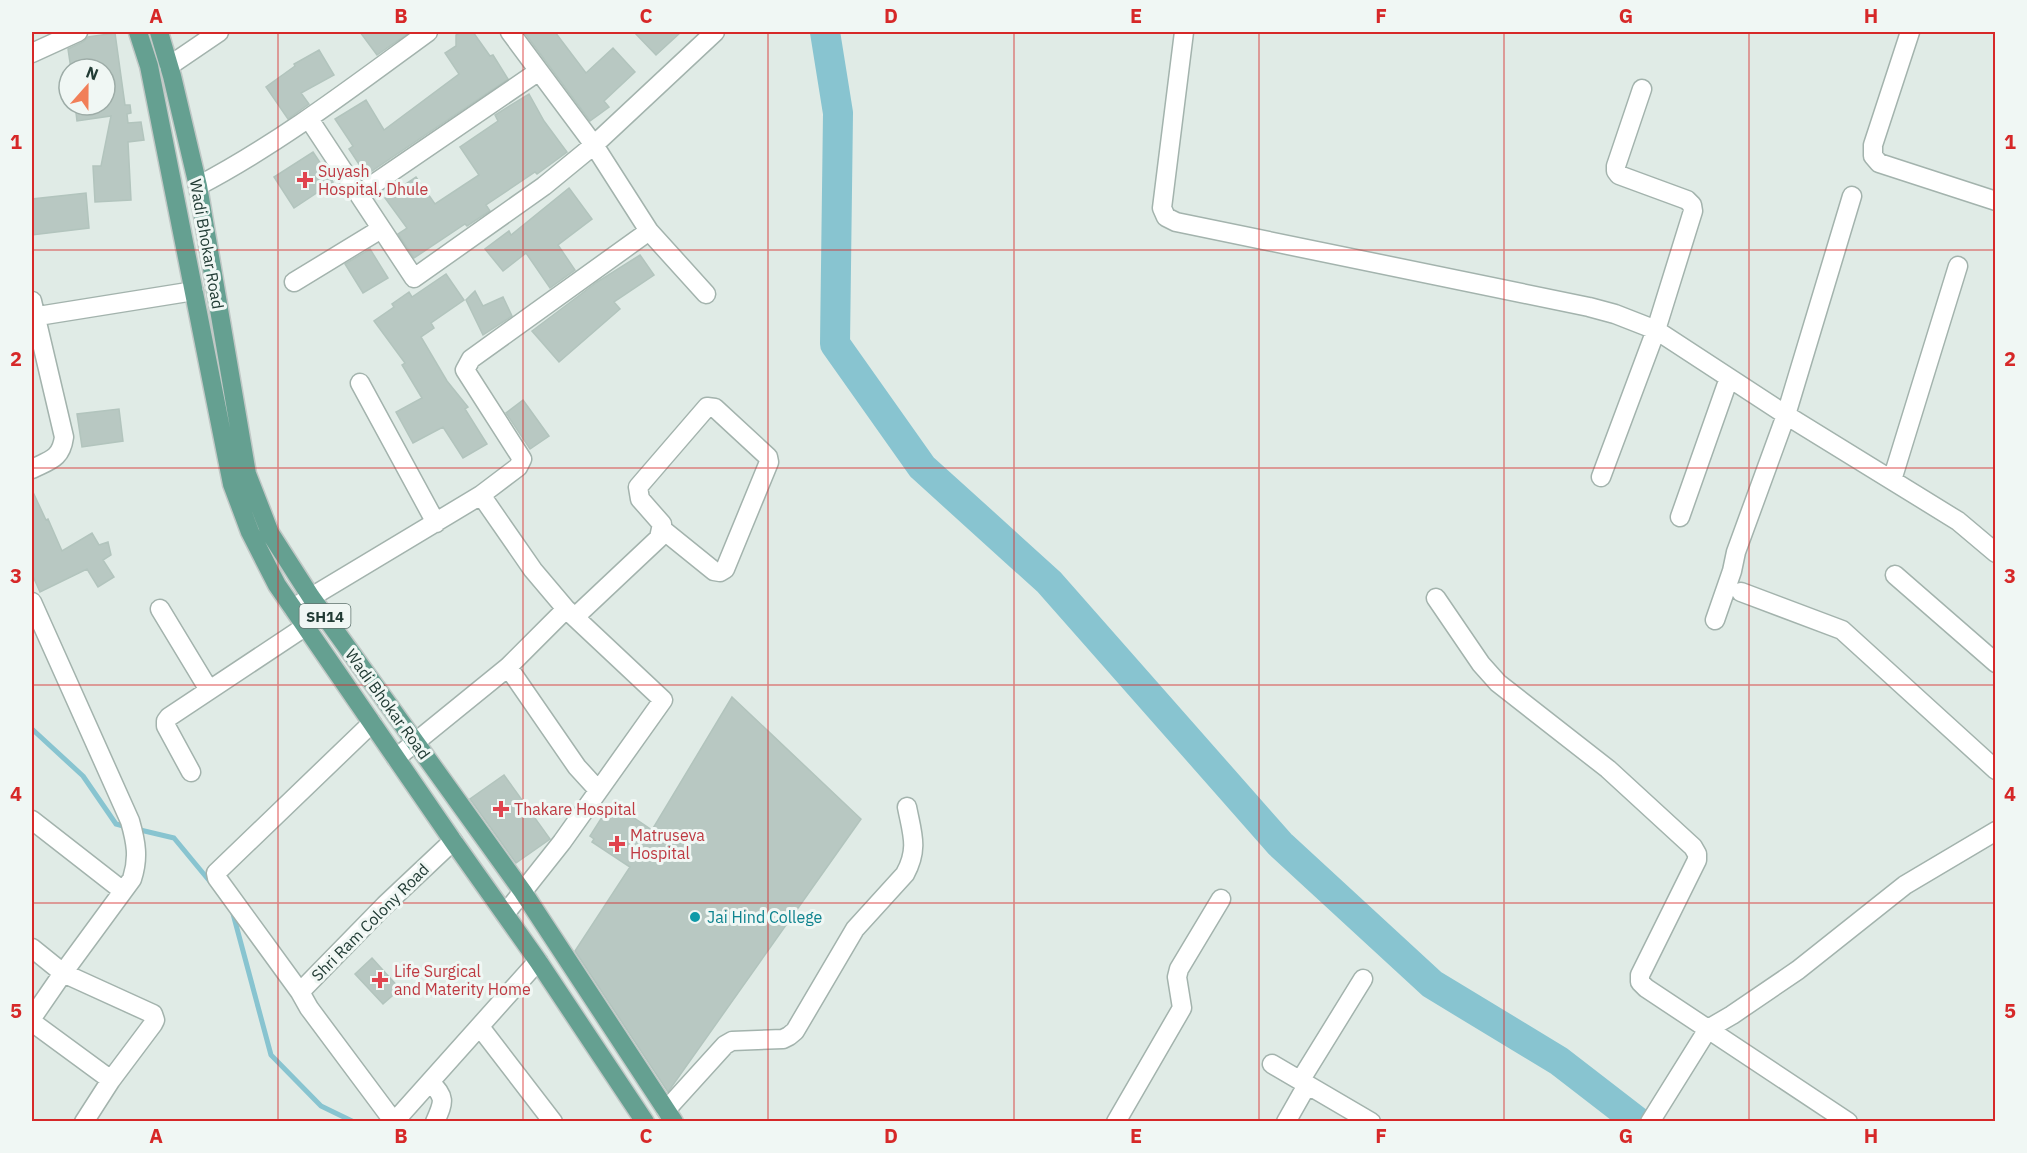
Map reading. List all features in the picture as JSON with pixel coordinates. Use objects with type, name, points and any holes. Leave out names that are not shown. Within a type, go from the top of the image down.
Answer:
[{"type":"main road","name":"Wadi Bhokar Road","points":[[138,32],[149,66],[232,484],[250,532],[277,585],[538,961],[645,1122]]},
{"type":"main road","name":"Wadi Bhokar Road","points":[[159,32],[198,186],[248,474],[270,533],[311,597],[523,892],[670,1116]]},
{"type":"street","points":[[32,53],[78,32]]},
{"type":"street","points":[[169,66],[219,32]]},
{"type":"street","points":[[198,186],[225,172],[309,119],[428,32]]},
{"type":"street","points":[[510,32],[594,145],[649,231],[706,294]]},
{"type":"street","points":[[309,119],[414,278],[544,186],[594,145],[715,32]]},
{"type":"street","points":[[1184,32],[1162,208],[1166,217],[1176,222],[1589,307],[1615,314],[1656,330],[1786,415],[1959,521],[1995,553]]},
{"type":"street","points":[[1910,32],[1873,145],[1873,156],[1879,163],[1995,201]]},
{"type":"street","points":[[359,194],[539,71]]},
{"type":"street","points":[[1601,477],[1656,330],[1694,211],[1687,200],[1619,175],[1616,171],[1642,89]]},
{"type":"street","points":[[1715,620],[1736,552],[1786,415],[1852,196]]},
{"type":"street","points":[[294,282],[381,229]]},
{"type":"street","points":[[293,608],[481,495],[518,467],[522,459],[465,370],[467,364],[649,231]]},
{"type":"street","points":[[1892,480],[1958,266]]},
{"type":"street","points":[[32,469],[58,455],[62,449],[64,437],[33,312],[194,291]]},
{"type":"street","points":[[1680,517],[1729,378]]},
{"type":"street","points":[[360,383],[436,523]]},
{"type":"street","points":[[396,758],[508,667],[659,538],[662,524],[640,499],[638,487],[707,407],[715,408],[768,457],[725,569],[714,572],[662,529]]},
{"type":"street","points":[[481,495],[533,570],[570,613],[663,700],[505,914]]},
{"type":"street","points":[[1895,575],[1995,663]]},
{"type":"street","points":[[1741,592],[1842,630],[1995,770]]},
{"type":"street","points":[[1436,598],[1481,664],[1498,683],[1608,769],[1693,847],[1697,854],[1697,860],[1640,975],[1640,982],[1848,1122]]},
{"type":"street","points":[[32,602],[130,821],[136,844],[137,866],[132,879],[63,973],[32,1020],[111,1080]]},
{"type":"street","points":[[160,609],[209,690]]},
{"type":"street","points":[[191,772],[166,726],[169,717],[306,626]]},
{"type":"street","points":[[508,667],[577,767],[598,790]]},
{"type":"street","points":[[300,992],[217,878],[216,873],[372,723]]},
{"type":"street","points":[[670,1116],[725,1045],[732,1041],[783,1039],[795,1031],[855,929],[905,874],[911,864],[914,842],[907,807]]},
{"type":"street","points":[[32,820],[123,891]]},
{"type":"street","points":[[1650,1122],[1708,1029],[1798,970],[1905,885],[1995,831]]},
{"type":"street","name":"Shri Ram Colony Road","points":[[394,1122],[300,992],[385,905],[453,841]]},
{"type":"street","points":[[1116,1122],[1182,1008],[1177,977],[1179,969],[1221,899]]},
{"type":"street","points":[[32,948],[63,973],[153,1014],[155,1017],[153,1024],[111,1080],[84,1122]]},
{"type":"street","points":[[394,1122],[538,961]]},
{"type":"street","points":[[1286,1122],[1304,1083],[1363,978]]},
{"type":"street","points":[[480,1027],[553,1122]]},
{"type":"street","points":[[1272,1064],[1370,1121]]},
{"type":"street","points":[[430,1082],[441,1094],[442,1099],[435,1122]]},
{"type":"building","points":[[360,32],[410,32],[377,55]]},
{"type":"building","points":[[461,32],[473,32],[490,56],[493,55],[508,79],[366,175],[349,149],[353,146],[335,119],[366,100],[384,130],[459,74],[445,53],[456,46],[456,35]]},
{"type":"building","points":[[524,32],[555,32],[586,73],[613,48],[635,72],[604,101],[609,107],[590,121]]},
{"type":"building","points":[[634,32],[681,32],[656,55]]},
{"type":"building","points":[[115,33],[125,105],[130,105],[131,113],[127,114],[128,123],[141,122],[144,140],[128,142],[131,200],[95,202],[93,166],[101,166],[111,117],[117,117],[117,57],[69,57],[68,49],[88,37]]},
{"type":"building","points":[[319,50],[334,75],[301,93],[309,104],[288,119],[266,87],[295,66],[294,64]]},
{"type":"building","points":[[529,94],[544,121],[567,152],[537,174],[535,172],[486,205],[490,211],[467,226],[465,224],[414,258],[398,234],[407,228],[385,198],[416,177],[435,204],[479,175],[460,147],[498,121],[495,115]]},
{"type":"building","points":[[76,117],[104,117],[77,121]]},
{"type":"building","points":[[313,152],[333,182],[294,208],[274,177]]},
{"type":"building","points":[[569,188],[592,219],[558,245],[575,270],[550,288],[526,253],[503,271],[485,249],[509,231],[511,235]]},
{"type":"building","points":[[86,193],[89,228],[32,235],[32,199]]},
{"type":"building","points":[[370,249],[388,278],[363,293],[345,264]]},
{"type":"building","points":[[640,255],[654,275],[614,302],[620,309],[559,362],[532,331],[597,282]]},
{"type":"building","points":[[446,274],[464,300],[431,323],[434,328],[421,337],[447,381],[468,407],[465,409],[487,444],[463,458],[443,427],[413,443],[396,412],[422,398],[402,365],[405,363],[374,321],[394,307],[392,304],[409,292],[412,297]]},
{"type":"building","points":[[475,291],[483,306],[503,297],[512,316],[483,335],[466,300]]},
{"type":"building","points":[[523,400],[549,436],[530,449],[506,413]]},
{"type":"building","points":[[119,409],[123,441],[82,447],[77,414]]},
{"type":"building","points":[[32,490],[62,551],[92,533],[99,545],[108,542],[111,555],[103,560],[114,577],[98,587],[87,569],[40,592],[32,574]]},
{"type":"building","name":"Jai Hind College","points":[[732,697],[861,819],[668,1092],[575,951],[630,867],[592,842],[594,839],[590,836],[609,806],[613,809],[615,805],[652,830]]},
{"type":"building","points":[[504,775],[550,839],[516,863],[470,799]]},
{"type":"building","points":[[372,958],[400,989],[383,1004],[355,974]]},
{"type":"waterway","points":[[825,32],[838,113],[835,344],[922,467],[1049,582],[1280,844],[1432,984],[1559,1061],[1638,1122]]},
{"type":"waterway","points":[[32,729],[83,776],[116,824],[127,827]]},
{"type":"waterway","points":[[136,829],[174,838],[212,884]]},
{"type":"waterway","points":[[232,910],[271,1055],[321,1106],[354,1122]]},
{"type":"place","name":"Suyash Hospital, Dhule","points":[[305,180]]},
{"type":"place","name":"Thakare Hospital","points":[[501,809]]},
{"type":"place","name":"Matruseva Hospital","points":[[617,844]]},
{"type":"place","name":"Jai Hind College","points":[[695,917]]},
{"type":"place","name":"Life Surgical and Materity Home","points":[[380,980]]}]
